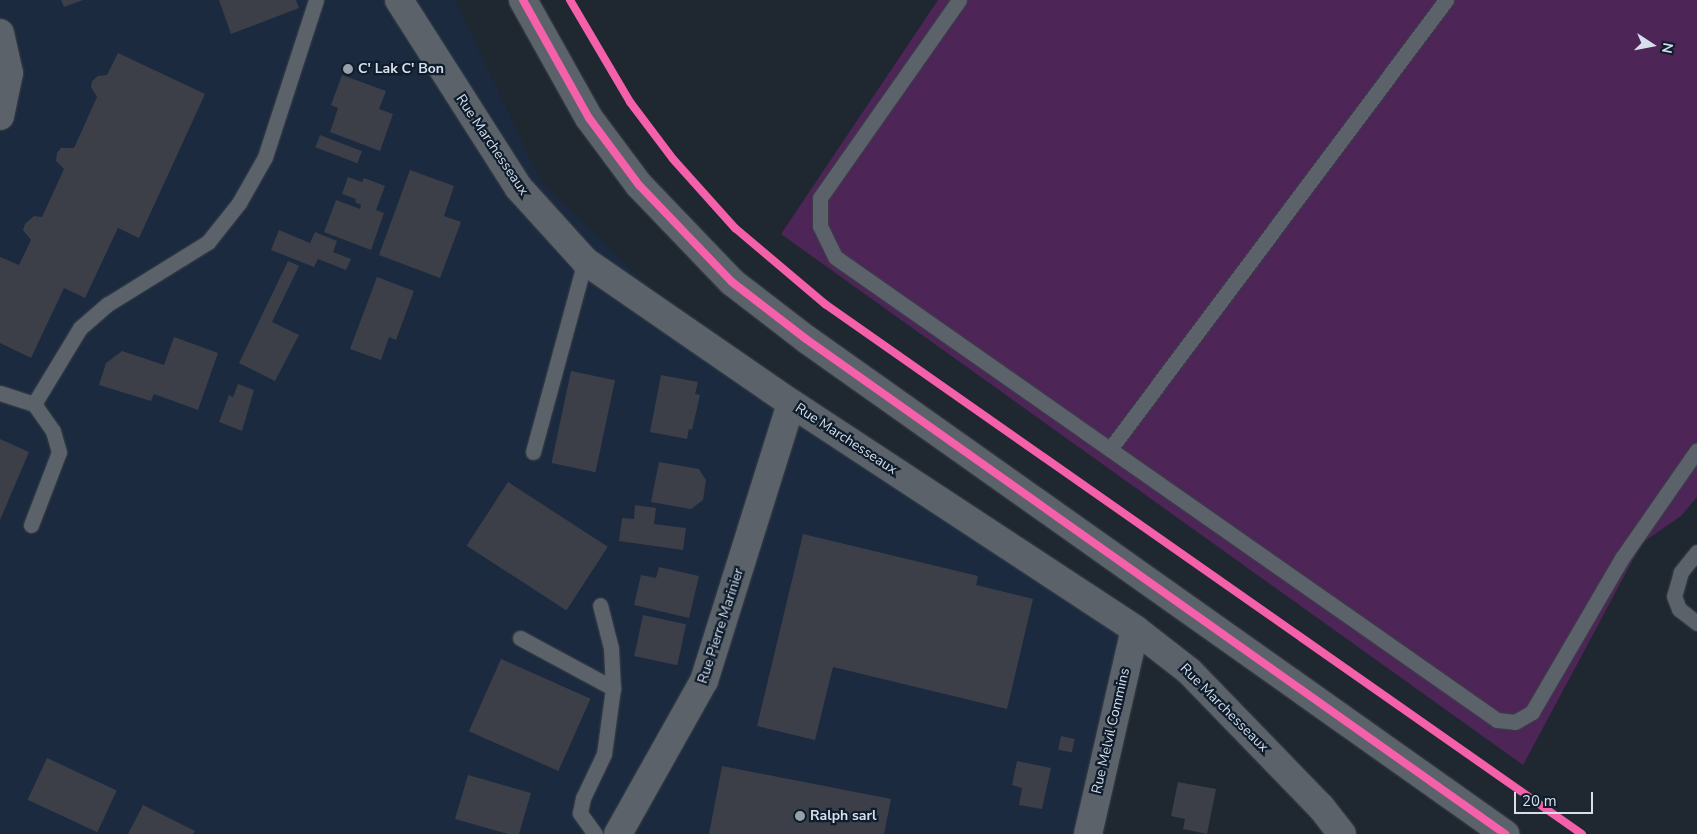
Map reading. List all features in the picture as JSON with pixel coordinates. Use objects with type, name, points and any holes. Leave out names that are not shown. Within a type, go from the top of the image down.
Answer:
[{"type":"street","name":"Rue Marchesseaux","points":[[399,0],[518,187],[585,261],[791,404],[1135,629],[1189,671],[1321,807],[1342,834]]},
{"type":"street","points":[[523,0],[600,133],[639,185],[732,282],[806,339],[1505,834]]},
{"type":"street","points":[[0,33],[9,73],[0,116]]},
{"type":"street","name":"Rue Pierre Marinier","points":[[618,834],[704,681],[791,404]]},
{"type":"street","name":"Rue Melvil Commins","points":[[1088,834],[1135,629]]},
{"type":"lane","points":[[34,404],[80,328],[108,304],[208,242],[239,203],[265,157],[316,0]]},
{"type":"lane","points":[[959,0],[820,198],[820,226],[835,258],[1110,448],[1497,720],[1515,722],[1532,712],[1622,558],[1697,450]]},
{"type":"lane","points":[[1110,448],[1446,0]]},
{"type":"lane","points":[[533,452],[585,261]]},
{"type":"lane","points":[[0,393],[34,404],[54,431],[59,452],[31,526]]},
{"type":"lane","points":[[1697,552],[1681,572],[1674,596],[1679,609],[1697,622]]},
{"type":"lane","points":[[595,834],[580,814],[583,798],[604,754],[612,688],[611,648],[600,605]]},
{"type":"lane","points":[[520,638],[612,688]]},
{"type":"shaded area","points":[[0,0],[455,0],[542,183],[686,323],[1137,615],[1088,834],[0,834]]},
{"type":"shaded area","points":[[938,0],[1697,0],[1697,497],[1681,516],[1642,543],[1523,765],[781,234]]},
{"type":"building","points":[[61,0],[83,0],[64,7]]},
{"type":"building","points":[[219,0],[296,0],[299,8],[231,34]]},
{"type":"building","points":[[118,53],[205,94],[139,238],[118,228],[85,298],[64,288],[31,358],[0,343],[0,257],[19,265],[31,240],[23,230],[25,224],[34,216],[42,217],[64,169],[56,161],[57,153],[61,148],[74,148],[97,97],[91,87],[92,81],[98,76],[107,75]]},
{"type":"building","points":[[342,75],[386,91],[379,109],[393,114],[380,151],[330,132],[338,108],[331,105]]},
{"type":"building","points":[[320,135],[362,151],[357,163],[315,147]]},
{"type":"building","points":[[410,170],[454,186],[444,216],[461,222],[440,278],[379,255]]},
{"type":"building","points":[[348,177],[362,182],[364,178],[385,186],[376,210],[384,213],[371,250],[324,232],[336,200],[360,209],[361,205],[355,202],[356,199],[342,194]]},
{"type":"building","points":[[279,230],[310,243],[315,232],[337,241],[333,252],[351,259],[346,270],[318,259],[314,267],[271,250]]},
{"type":"building","points":[[288,261],[299,266],[272,322],[299,335],[275,381],[239,363]]},
{"type":"building","points":[[377,277],[414,291],[396,340],[389,337],[381,360],[350,349]]},
{"type":"building","points":[[174,337],[218,353],[198,410],[154,394],[151,401],[99,385],[106,363],[122,351],[164,365]]},
{"type":"building","points":[[571,371],[615,380],[595,472],[551,463]]},
{"type":"building","points":[[661,375],[698,382],[695,394],[700,395],[692,430],[689,429],[687,439],[650,432]]},
{"type":"building","points":[[238,384],[254,390],[242,431],[219,422],[229,395],[233,397]]},
{"type":"building","points":[[0,439],[29,452],[0,520]]},
{"type":"building","points":[[659,462],[699,469],[706,480],[703,500],[691,509],[651,502]]},
{"type":"building","points":[[508,482],[608,547],[566,611],[467,546]]},
{"type":"building","points":[[635,505],[656,508],[654,524],[686,528],[683,550],[619,541],[622,518],[634,519]]},
{"type":"building","points":[[803,534],[978,576],[976,585],[1033,599],[1007,709],[833,667],[815,740],[757,726]]},
{"type":"building","points":[[659,567],[699,576],[689,618],[634,605],[641,575],[656,578]]},
{"type":"building","points":[[643,615],[686,624],[677,665],[634,656]]},
{"type":"building","points":[[501,659],[591,699],[558,771],[469,731]]},
{"type":"building","points":[[1061,736],[1075,739],[1072,753],[1058,750]]},
{"type":"building","points":[[47,758],[117,791],[97,832],[28,800]]},
{"type":"building","points":[[1017,761],[1051,768],[1042,809],[1019,805],[1022,788],[1012,785]]},
{"type":"building","name":"Ralph sarl","points":[[722,766],[891,799],[884,834],[709,834]]},
{"type":"building","points":[[468,775],[531,793],[519,834],[508,834],[455,819]]},
{"type":"building","points":[[1178,782],[1216,789],[1207,834],[1183,829],[1185,819],[1171,816]]},
{"type":"building","points":[[143,805],[195,831],[193,834],[128,834]]},
{"type":"cycle path","points":[[523,0],[589,118],[639,185],[732,282],[806,339],[1505,834]]},
{"type":"cycle path","points":[[570,0],[630,102],[673,159],[735,228],[825,304],[1582,834]]},
{"type":"place","name":"C' Lak C' Bon","points":[[348,69]]},
{"type":"place","name":"Ralph sarl","points":[[800,816]]}]
